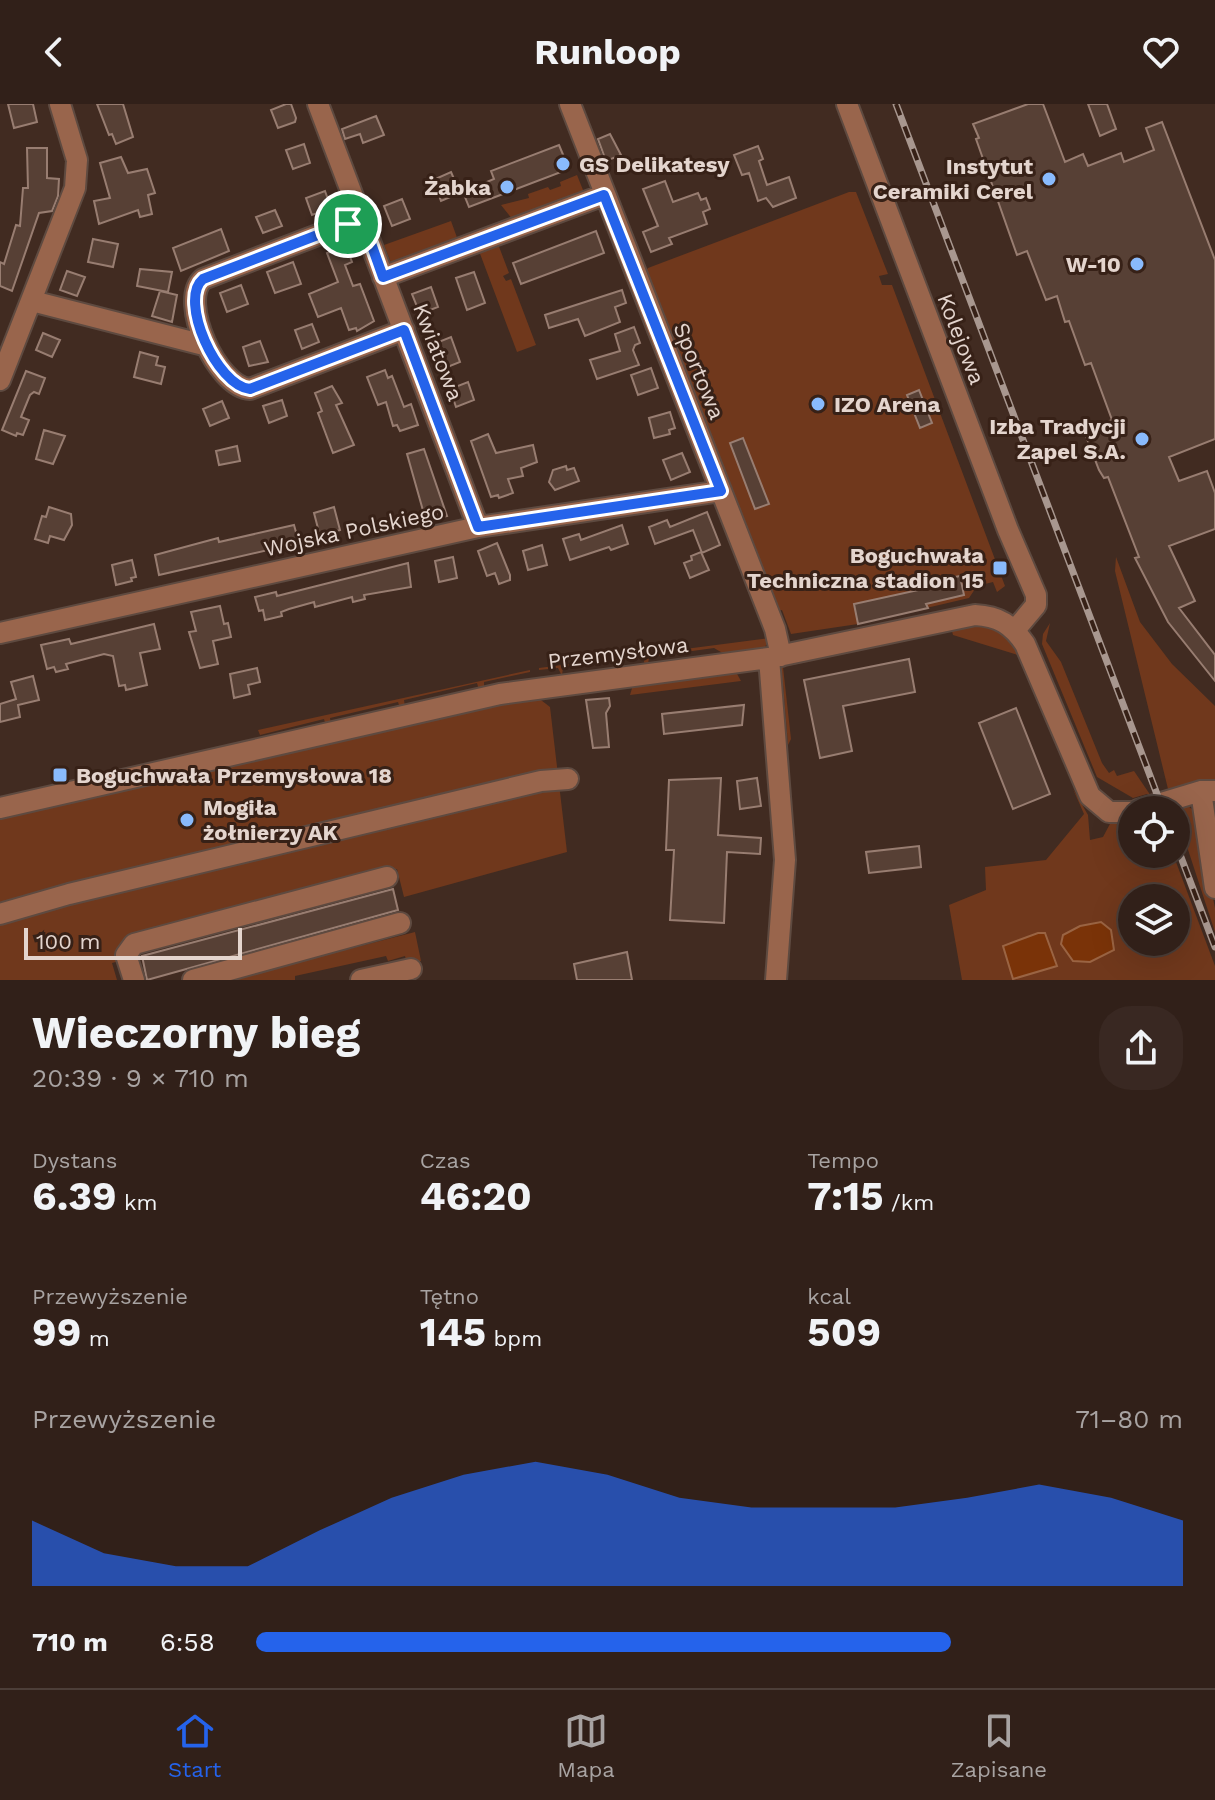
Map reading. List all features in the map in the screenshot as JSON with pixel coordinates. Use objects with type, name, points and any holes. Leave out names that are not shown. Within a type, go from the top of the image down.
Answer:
[{"type":"street","points":[[0,380],[75,188],[77,160],[60,104]]},
{"type":"street","name":"Kwiatowa","points":[[318,104],[478,527]]},
{"type":"street","name":"Sportowa","points":[[570,104],[775,629],[785,860],[776,980]]},
{"type":"street","name":"Kolejowa","points":[[847,104],[1036,595],[1036,605],[1015,630]]},
{"type":"street","points":[[383,277],[604,195]]},
{"type":"street","points":[[362,218],[203,279],[196,285],[194,294],[204,345],[234,383],[250,389],[404,330]]},
{"type":"street","points":[[32,301],[204,345]]},
{"type":"street","name":"Wojska Polskiego","points":[[0,633],[478,527],[721,491]]},
{"type":"street","name":"Przemysłowa","points":[[0,808],[500,694],[775,657],[975,615],[992,616],[1015,630]]},
{"type":"street","points":[[1015,630],[1025,644],[1090,796],[1109,812],[1118,812]]},
{"type":"street","points":[[0,914],[69,894],[541,781],[568,779]]},
{"type":"street","points":[[1208,791],[1215,888]]},
{"type":"street","points":[[134,980],[126,955],[134,944],[387,877]]},
{"type":"street","points":[[193,980],[400,923]]},
{"type":"street","points":[[361,980],[384,978],[411,969]]},
{"type":"shaded area","points":[[577,175],[585,195],[513,220],[501,205],[529,198],[528,194],[548,187],[550,190],[561,186],[560,182]]},
{"type":"shaded area","name":"IZO Arena","points":[[849,192],[856,192],[888,274],[879,276],[882,285],[892,285],[1005,586],[997,592],[993,582],[977,586],[969,598],[858,624],[791,634],[782,610],[778,611],[645,272],[648,268]]},
{"type":"shaded area","points":[[451,221],[459,243],[392,265],[384,245]]},
{"type":"shaded area","points":[[498,244],[509,273],[503,276],[506,281],[511,279],[536,345],[517,352],[479,251]]},
{"type":"shaded area","points":[[1116,557],[1140,622],[1172,664],[1215,706],[1215,779],[1168,789],[1115,571]]},
{"type":"shaded area","points":[[973,623],[1001,630],[1018,649],[1028,678],[1018,655],[953,635],[952,631],[783,667],[791,739],[788,745],[783,684],[777,680],[781,664]]},
{"type":"shaded area","points":[[1050,623],[1046,641],[1061,662],[1102,763],[1109,773],[1114,770],[1117,776],[1134,771],[1151,796],[1130,796],[1097,777],[1042,644],[1043,634]]},
{"type":"shaded area","points":[[770,638],[765,647],[758,650],[726,655],[714,648],[649,657],[648,665],[645,665],[643,658],[563,667],[562,676],[558,668],[539,670],[539,668]]},
{"type":"shaded area","points":[[530,670],[484,682],[484,688],[479,690],[477,683],[404,700],[405,707],[400,708],[398,702],[330,718],[331,725],[326,726],[324,719],[260,735],[258,730]]},
{"type":"shaded area","points":[[736,672],[741,681],[630,695],[633,685]]},
{"type":"shaded area","points":[[537,697],[550,707],[567,852],[404,897],[397,869],[126,938],[120,945],[119,961],[112,963],[117,980],[0,980],[0,818]]},
{"type":"shaded area","points":[[1073,789],[1088,815],[1090,840],[1103,837],[1111,822],[1118,821],[1118,868],[1178,868],[1184,884],[1118,884],[1118,956],[1190,956],[1190,899],[1215,966],[1215,980],[962,980],[949,905],[986,890],[985,867],[1046,860],[1084,814]]},
{"type":"shaded area","points":[[1190,808],[1195,812],[1215,908],[1215,932],[1190,856]]},
{"type":"shaded area","points":[[1101,922],[1111,930],[1114,950],[1090,962],[1073,961],[1061,944],[1063,935],[1080,926]]},
{"type":"shaded area","points":[[415,932],[421,961],[407,964],[405,956],[388,961],[386,956],[295,976],[295,980],[228,980]]},
{"type":"shaded area","points":[[1045,933],[1057,966],[1013,979],[1003,946]]},
{"type":"building","points":[[8,104],[33,104],[37,122],[14,128]]},
{"type":"building","points":[[97,104],[123,104],[133,137],[116,144],[112,134],[109,135]]},
{"type":"building","points":[[291,104],[295,122],[278,128],[271,110]]},
{"type":"building","points":[[1028,104],[1043,104],[1065,162],[1083,154],[1088,166],[1121,153],[1124,162],[1154,150],[1146,128],[1162,122],[1215,260],[1215,439],[1169,457],[1179,481],[1207,471],[1215,493],[1215,529],[1169,546],[1195,601],[1179,608],[1215,655],[1215,681],[1168,622],[1135,558],[1139,557],[1108,477],[1104,478],[1099,470],[1084,431],[1112,420],[1091,363],[1085,365],[1057,296],[1046,300],[1027,251],[1017,255],[976,139],[979,138],[973,124]]},
{"type":"building","points":[[1088,104],[1107,104],[1116,129],[1100,136]]},
{"type":"building","points":[[376,116],[384,135],[363,143],[360,134],[345,139],[342,129]]},
{"type":"building","points":[[610,134],[621,155],[606,161],[598,139]]},
{"type":"building","points":[[304,144],[310,163],[293,169],[286,150]]},
{"type":"building","points":[[559,145],[569,169],[469,207],[463,192],[494,179],[491,171]]},
{"type":"building","points":[[758,146],[767,185],[789,177],[796,198],[773,207],[766,198],[758,201],[749,173],[742,175],[734,155]]},
{"type":"building","points":[[27,148],[47,148],[47,178],[59,179],[58,196],[52,211],[39,213],[12,291],[0,286],[0,262],[4,264],[16,225],[20,226],[23,188],[28,188]]},
{"type":"building","points":[[121,157],[128,173],[147,169],[155,193],[148,195],[152,214],[140,217],[138,210],[99,224],[94,201],[110,198],[100,163]]},
{"type":"building","points":[[451,172],[460,193],[441,201],[433,180]]},
{"type":"building","points":[[665,181],[673,202],[698,193],[701,200],[706,198],[710,209],[703,212],[707,224],[669,238],[672,244],[651,252],[643,232],[658,226],[643,189]]},
{"type":"building","points":[[325,191],[331,208],[312,215],[306,198]]},
{"type":"building","points":[[402,199],[410,219],[392,226],[384,206]]},
{"type":"building","points":[[275,210],[282,226],[263,233],[256,217]]},
{"type":"building","points":[[221,229],[229,251],[181,271],[173,248]]},
{"type":"building","points":[[596,231],[604,253],[521,284],[513,263]]},
{"type":"building","points":[[93,239],[118,244],[113,267],[88,262]]},
{"type":"building","points":[[346,246],[352,262],[345,265],[353,286],[360,284],[374,321],[357,331],[356,328],[349,330],[341,308],[318,317],[309,294],[338,282],[327,253]]},
{"type":"building","points":[[293,262],[301,284],[275,293],[267,272]]},
{"type":"building","points":[[140,269],[172,272],[168,292],[137,286]]},
{"type":"building","points":[[67,271],[85,277],[77,296],[60,290]]},
{"type":"building","points":[[474,272],[485,303],[467,310],[456,278]]},
{"type":"building","points":[[241,285],[248,304],[227,312],[220,293]]},
{"type":"building","points":[[431,287],[438,307],[420,314],[412,294]]},
{"type":"building","points":[[622,290],[626,303],[615,307],[620,322],[585,336],[578,319],[549,328],[545,315]]},
{"type":"building","points":[[160,291],[177,295],[172,322],[152,316]]},
{"type":"building","points":[[312,324],[319,342],[302,349],[295,330]]},
{"type":"building","points":[[634,327],[640,343],[633,350],[639,365],[597,379],[590,360],[620,351],[615,334]]},
{"type":"building","points":[[43,333],[60,340],[52,357],[36,350]]},
{"type":"building","points":[[451,337],[460,362],[440,370],[431,345]]},
{"type":"building","points":[[260,341],[268,362],[249,366],[243,347]]},
{"type":"building","points":[[140,352],[158,357],[156,365],[165,367],[161,384],[134,377]]},
{"type":"building","points":[[651,368],[658,388],[638,395],[631,375]]},
{"type":"building","points":[[385,370],[388,378],[392,376],[404,407],[411,404],[418,425],[400,431],[397,425],[393,426],[386,402],[378,405],[367,377]]},
{"type":"building","points":[[26,371],[45,378],[39,394],[34,392],[30,395],[21,417],[29,420],[23,435],[17,433],[16,436],[2,430]]},
{"type":"building","points":[[468,382],[474,400],[456,407],[450,389]]},
{"type":"building","points":[[332,386],[342,403],[336,405],[354,445],[333,453],[318,413],[322,411],[315,393]]},
{"type":"building","points":[[919,390],[932,423],[920,428],[907,395]]},
{"type":"building","points":[[282,400],[287,416],[269,423],[263,406]]},
{"type":"building","points":[[222,401],[229,418],[210,426],[203,409]]},
{"type":"building","points":[[670,412],[675,428],[669,430],[670,434],[654,438],[649,418]]},
{"type":"building","points":[[44,430],[65,436],[53,464],[36,459]]},
{"type":"building","points":[[488,434],[496,453],[533,445],[537,462],[521,468],[523,476],[508,479],[513,493],[499,498],[498,495],[491,497],[471,441]]},
{"type":"building","points":[[743,438],[769,504],[755,509],[730,443]]},
{"type":"building","points":[[237,446],[240,461],[219,465],[216,451]]},
{"type":"building","points":[[424,449],[447,516],[433,519],[431,512],[424,514],[407,454]]},
{"type":"building","points":[[682,453],[690,472],[671,480],[663,460]]},
{"type":"building","points":[[566,466],[567,470],[574,468],[579,481],[555,490],[549,482],[553,470]]},
{"type":"building","points":[[49,507],[71,514],[72,525],[64,540],[50,536],[48,543],[35,539],[42,516],[46,517]]},
{"type":"building","points":[[334,507],[340,530],[320,536],[314,513]]},
{"type":"building","points":[[707,512],[720,545],[702,553],[693,530],[655,544],[649,527],[667,520],[670,527]]},
{"type":"building","points":[[294,525],[299,543],[159,575],[155,555],[218,538],[219,542]]},
{"type":"building","points":[[622,525],[628,544],[570,560],[563,539],[579,534],[581,540]]},
{"type":"building","points":[[497,543],[510,575],[510,580],[499,584],[495,573],[487,576],[478,551]]},
{"type":"building","points":[[542,545],[547,565],[528,570],[523,551]]},
{"type":"building","points":[[701,552],[709,570],[690,578],[684,563]]},
{"type":"building","points":[[453,557],[457,578],[439,582],[435,561]]},
{"type":"building","points":[[132,560],[136,577],[116,585],[112,565]]},
{"type":"building","points":[[408,563],[411,587],[364,595],[365,599],[353,602],[352,597],[315,607],[314,602],[265,620],[255,597],[276,592],[277,596]]},
{"type":"building","points":[[960,576],[964,595],[926,604],[928,608],[858,624],[854,604],[923,589],[922,584]]},
{"type":"building","points":[[220,606],[231,637],[213,641],[218,664],[200,668],[189,632],[196,631],[191,612]]},
{"type":"building","points":[[154,624],[160,649],[140,653],[147,685],[126,690],[125,685],[119,686],[113,656],[104,654],[66,664],[68,669],[56,672],[54,667],[47,669],[41,645],[69,639],[71,644]]},
{"type":"building","points":[[909,659],[915,692],[843,706],[852,751],[820,758],[804,680]]},
{"type":"building","points":[[257,668],[260,682],[248,685],[250,694],[234,698],[230,674]]},
{"type":"building","points":[[33,676],[39,700],[18,705],[20,717],[0,722],[0,704],[16,699],[11,682]]},
{"type":"building","points":[[609,698],[610,706],[606,713],[609,747],[593,748],[586,700]]},
{"type":"building","points":[[744,705],[742,725],[664,734],[662,714]]},
{"type":"building","points":[[1016,708],[1050,794],[1013,809],[979,723]]},
{"type":"building","points":[[721,778],[718,835],[761,838],[760,854],[727,852],[724,923],[670,920],[674,850],[666,850],[669,780]]},
{"type":"building","points":[[757,778],[761,806],[740,809],[737,781]]},
{"type":"building","points":[[919,846],[921,867],[869,873],[866,852]]},
{"type":"building","points":[[393,889],[398,910],[147,980],[142,956]]},
{"type":"building","points":[[627,952],[632,980],[577,980],[574,964]]},
{"type":"railway","points":[[896,104],[1158,796]]},
{"type":"railway","points":[[1185,868],[1215,947]]},
{"type":"place","name":"GS Delikatesy","points":[[563,164]]},
{"type":"place","name":"Instytut Ceramiki Cerel","points":[[1049,179]]},
{"type":"place","name":"Żabka","points":[[507,187]]},
{"type":"place","name":"W-10","points":[[1137,264]]},
{"type":"place","name":"IZO Arena","points":[[818,404]]},
{"type":"place","name":"Izba Tradycji Zapel S.A.","points":[[1142,439]]},
{"type":"place","name":"Boguchwała Techniczna stadion 15","points":[[1000,568]]},
{"type":"place","name":"Boguchwała Przemysłowa 18","points":[[60,775]]},
{"type":"place","name":"Mogiła żołnierzy AK","points":[[187,820]]},
{"type":"route","points":[[604,195],[721,491],[478,527],[404,330],[250,389],[234,383],[204,345],[194,294],[196,285],[203,279],[348,224],[362,218],[383,277],[604,195]]}]
